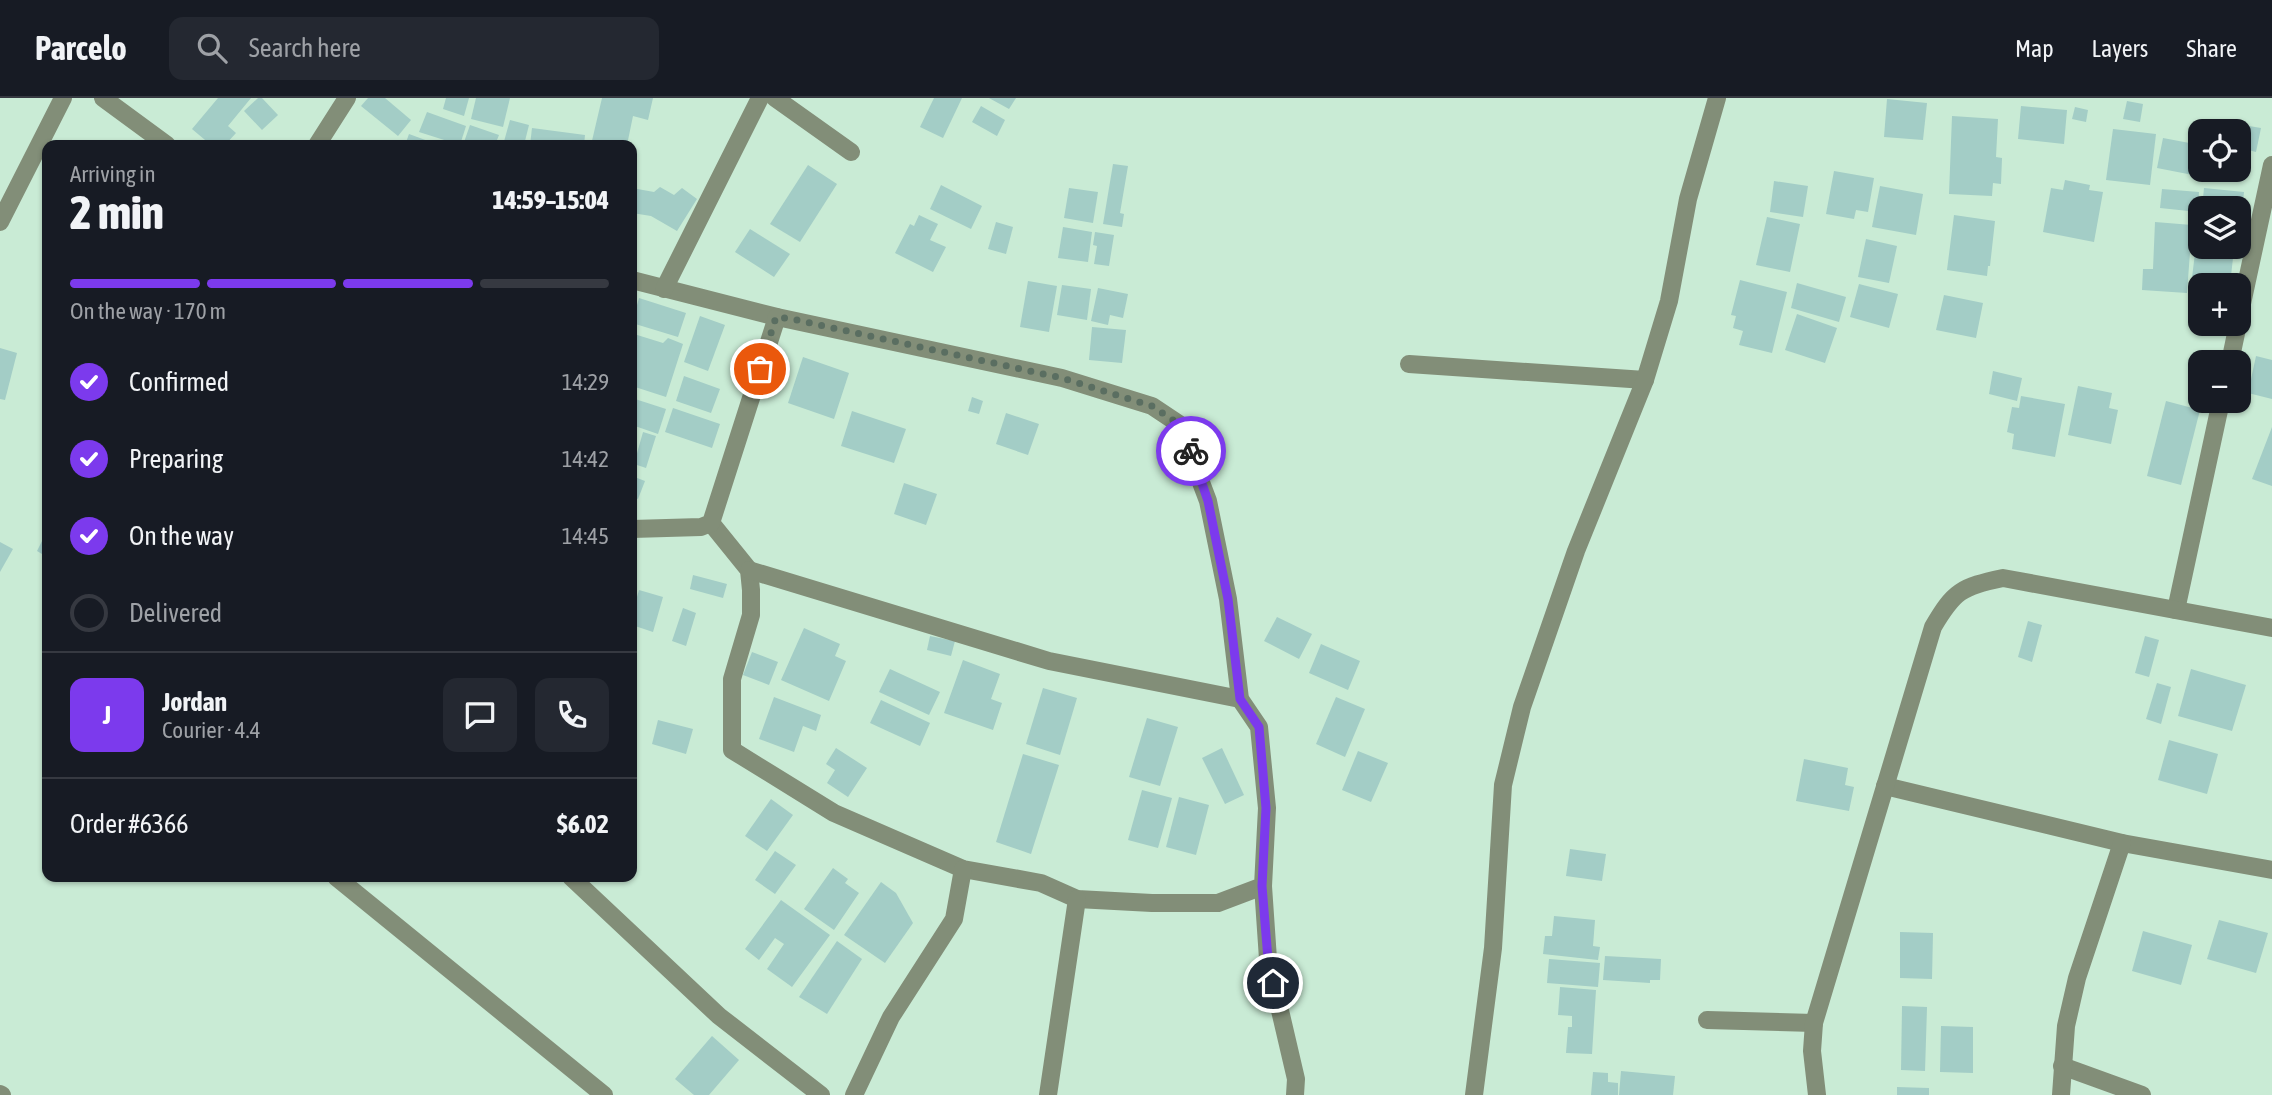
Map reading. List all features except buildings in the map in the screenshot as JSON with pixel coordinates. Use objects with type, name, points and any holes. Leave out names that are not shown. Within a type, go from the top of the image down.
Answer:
[{"type":"street","points":[[0,222],[63,98]]},
{"type":"street","points":[[103,98],[160,140]]},
{"type":"street","points":[[320,140],[347,98]]},
{"type":"street","points":[[664,289],[760,98]]},
{"type":"street","points":[[775,98],[851,152]]},
{"type":"street","points":[[1474,1095],[1493,948],[1503,785],[1522,707],[1576,551],[1645,380],[1669,301],[1688,199],[1717,98]]},
{"type":"street","points":[[2249,273],[2272,165]]},
{"type":"street","points":[[637,281],[776,317],[1062,378],[1152,406],[1179,424],[1195,459],[1208,501],[1228,599],[1240,699],[1259,727],[1266,808],[1262,886],[1268,959],[1296,1079],[1295,1095]]},
{"type":"street","points":[[711,523],[776,317]]},
{"type":"street","points":[[1409,363],[1645,380]]},
{"type":"street","points":[[2176,610],[2218,413]]},
{"type":"street","points":[[637,529],[701,527],[711,523]]},
{"type":"street","points":[[711,523],[749,570],[1049,661],[1240,699]]},
{"type":"street","points":[[749,570],[751,615],[732,679],[732,750],[834,813],[963,869],[1041,883],[1076,899],[1218,903],[1262,886]]},
{"type":"street","points":[[1817,1095],[1812,1051],[1814,1023],[1933,628],[1949,600],[1975,584],[2003,578],[2272,628]]},
{"type":"street","points":[[1885,786],[2122,843],[2272,870]]},
{"type":"street","points":[[2061,1095],[2066,1026],[2077,978],[2122,843]]},
{"type":"street","points":[[854,1095],[891,1017],[954,919],[963,869]]},
{"type":"street","points":[[341,882],[604,1095]]},
{"type":"street","points":[[576,882],[719,1016],[821,1095]]},
{"type":"street","points":[[1048,1095],[1076,899]]},
{"type":"street","points":[[1707,1020],[1814,1023]]},
{"type":"street","points":[[2062,1066],[2143,1095]]},
{"type":"way so far","points":[[760,369],[776,317],[792,319],[1062,378],[1152,406],[1179,424],[1191,451]]},
{"type":"route","points":[[1191,451],[1208,501],[1228,599],[1240,699],[1259,727],[1266,808],[1262,886],[1268,959],[1273,983]]}]
